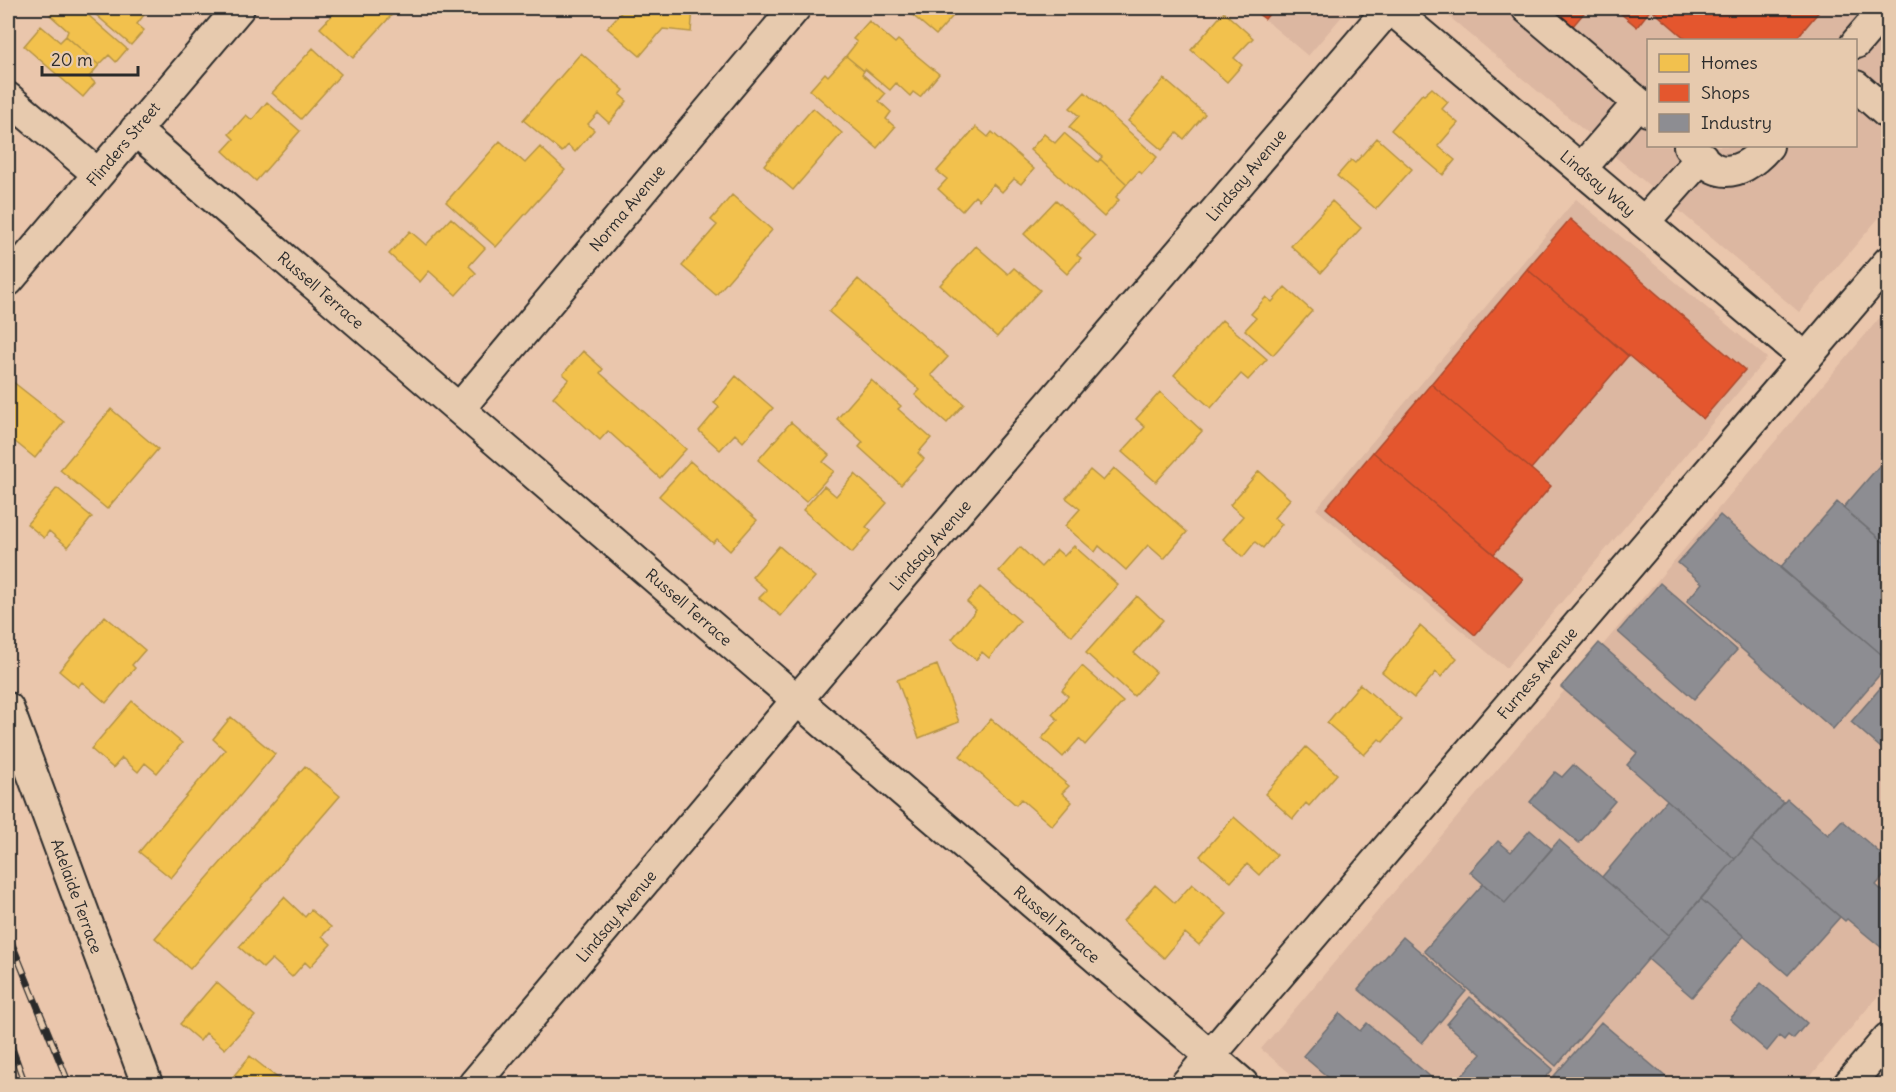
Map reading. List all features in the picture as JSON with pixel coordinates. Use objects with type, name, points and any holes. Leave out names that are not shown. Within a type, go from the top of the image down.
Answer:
[{"type":"street","name":"Flinders Street","points":[[8,281],[239,8]]},
{"type":"street","name":"Norma Avenue","points":[[459,409],[795,8]]},
{"type":"street","name":"Lindsay Way","points":[[1390,8],[1806,359]]},
{"type":"street","name":"Lindsay Avenue","points":[[474,1084],[797,700],[1390,8]]},
{"type":"street","points":[[1527,8],[1643,107],[1581,169]]},
{"type":"street","points":[[1857,42],[1886,8]]},
{"type":"street","points":[[1857,87],[1888,114]]},
{"type":"street","points":[[8,98],[98,174]]},
{"type":"street","name":"Russell Terrace","points":[[135,130],[1243,1084]]},
{"type":"street","points":[[1644,222],[1695,151],[1714,168],[1727,170],[1739,169],[1750,164],[1767,147]]},
{"type":"street","name":"Furness Avenue","points":[[1186,1084],[1888,262]]},
{"type":"street","name":"Adelaide Terrace","points":[[8,708],[147,1084]]},
{"type":"street","points":[[1849,1084],[1888,1038]]},
{"type":"shaded area","points":[[1251,8],[1349,8],[1308,56]]},
{"type":"shaded area","points":[[1439,8],[1888,8],[1888,207],[1799,312]]},
{"type":"shaded area","points":[[1576,199],[1767,358],[1506,668],[1316,509]]},
{"type":"shaded area","points":[[1888,308],[1888,984],[1804,1084],[1303,1084],[1261,1049]]},
{"type":"building: Homes","points":[[57,8],[80,8],[127,49],[116,62],[109,55],[99,65],[66,36],[68,31],[50,15]]},
{"type":"building: Homes","points":[[88,8],[135,8],[144,15],[137,24],[144,30],[131,45]]},
{"type":"building: Homes","points":[[339,8],[398,8],[353,58],[320,28]]},
{"type":"building: Homes","points":[[625,8],[693,8],[691,32],[663,29],[640,56],[607,28]]},
{"type":"building: Homes","points":[[904,8],[960,8],[936,35]]},
{"type":"building: Homes","points":[[1224,12],[1253,38],[1234,58],[1242,65],[1227,82],[1191,50]]},
{"type":"building: Homes","points":[[869,21],[895,43],[898,40],[939,74],[920,97],[913,92],[910,96],[896,83],[890,90],[846,56],[857,42],[853,39]]},
{"type":"building: Homes","points":[[41,26],[60,42],[66,36],[99,65],[89,77],[95,83],[83,97],[24,46]]},
{"type":"building: Homes","points":[[313,48],[341,74],[301,119],[272,93]]},
{"type":"building: Homes","points":[[581,53],[624,90],[620,95],[627,101],[609,123],[598,113],[588,124],[594,130],[575,152],[568,145],[562,152],[523,120]]},
{"type":"building: Homes","points":[[846,56],[864,71],[862,74],[885,94],[879,101],[891,112],[886,119],[895,127],[877,148],[810,90],[825,73],[828,76]]},
{"type":"building: Homes","points":[[1164,79],[1205,114],[1184,139],[1177,133],[1162,150],[1128,121]]},
{"type":"building: Homes","points":[[1432,88],[1448,102],[1442,109],[1458,123],[1438,146],[1455,160],[1443,175],[1391,130],[1422,94],[1424,95]]},
{"type":"building: Homes","points":[[1085,92],[1157,157],[1142,174],[1139,171],[1127,184],[1069,127],[1079,116],[1070,108]]},
{"type":"building: Homes","points":[[267,102],[300,131],[256,181],[223,151],[234,139],[229,134],[246,115],[252,120]]},
{"type":"building: Homes","points":[[813,108],[842,133],[793,190],[764,165]]},
{"type":"building: Homes","points":[[976,127],[988,137],[992,132],[1034,169],[1021,184],[1014,179],[1002,192],[993,184],[979,200],[975,196],[962,211],[938,189],[947,179],[937,171]]},
{"type":"building: Homes","points":[[1064,133],[1098,162],[1100,159],[1127,184],[1116,197],[1119,200],[1104,217],[1030,150],[1044,134],[1055,143]]},
{"type":"building: Homes","points":[[1377,138],[1412,169],[1376,209],[1337,176],[1351,160],[1355,163]]},
{"type":"building: Homes","points":[[500,141],[525,163],[540,147],[565,170],[496,247],[446,202]]},
{"type":"building: Homes","points":[[732,195],[772,230],[716,295],[682,266],[717,225],[711,220]]},
{"type":"building: Homes","points":[[1056,200],[1095,236],[1077,255],[1081,258],[1067,274],[1024,234]]},
{"type":"building: Homes","points":[[1332,201],[1361,228],[1321,273],[1291,246]]},
{"type":"building: Homes","points":[[451,218],[485,248],[469,266],[476,273],[456,295],[429,271],[420,282],[389,254],[410,231],[426,245]]},
{"type":"building: Homes","points":[[976,246],[1008,274],[1014,268],[1040,290],[997,337],[940,285]]},
{"type":"building: Homes","points":[[858,279],[948,357],[931,375],[964,404],[947,423],[915,395],[920,390],[829,312]]},
{"type":"building: Homes","points":[[1285,287],[1312,311],[1273,355],[1245,330],[1256,318],[1251,314],[1266,297],[1272,302]]},
{"type":"building: Homes","points":[[1222,320],[1267,359],[1248,380],[1241,374],[1211,408],[1174,375]]},
{"type":"building: Homes","points":[[583,351],[603,369],[600,373],[686,449],[660,478],[608,431],[600,440],[553,397],[569,379],[563,374]]},
{"type":"building: Homes","points":[[736,376],[773,408],[743,442],[735,434],[720,450],[699,431],[719,407],[714,403]]},
{"type":"building: Homes","points":[[8,378],[64,422],[35,458],[8,436]]},
{"type":"building: Homes","points":[[871,380],[901,406],[898,409],[931,438],[918,453],[924,459],[901,485],[859,447],[863,442],[837,419]]},
{"type":"building: Homes","points":[[1160,392],[1202,431],[1156,482],[1122,452],[1145,427],[1136,419]]},
{"type":"building: Homes","points":[[111,409],[158,449],[107,509],[60,470]]},
{"type":"building: Homes","points":[[791,422],[829,455],[823,462],[834,471],[806,502],[758,460]]},
{"type":"building: Homes","points":[[690,461],[757,520],[730,551],[717,539],[713,543],[659,496]]},
{"type":"building: Homes","points":[[1114,468],[1187,532],[1164,559],[1148,545],[1126,570],[1099,546],[1095,552],[1065,526],[1080,509],[1066,498],[1090,470],[1103,481]]},
{"type":"building: Homes","points":[[1259,471],[1290,499],[1274,518],[1282,524],[1263,548],[1255,542],[1243,557],[1223,539],[1243,516],[1230,505]]},
{"type":"building: Homes","points":[[855,474],[887,503],[866,527],[871,531],[852,553],[803,510],[824,486],[836,496]]},
{"type":"building: Homes","points":[[57,488],[92,517],[68,547],[49,531],[44,538],[27,524]]},
{"type":"building: Homes","points":[[779,546],[815,577],[781,616],[759,598],[767,590],[752,577]]},
{"type":"building: Homes","points":[[1074,546],[1118,585],[1072,636],[999,571],[1020,547],[1041,567],[1057,550],[1064,556]]},
{"type":"building: Homes","points":[[980,587],[1020,621],[989,658],[982,652],[976,660],[952,639],[976,610],[967,602]]},
{"type":"building: Homes","points":[[1137,596],[1163,620],[1134,653],[1156,672],[1134,696],[1086,653]]},
{"type":"building: Homes","points":[[105,616],[145,650],[132,665],[135,668],[106,703],[82,682],[78,687],[59,671]]},
{"type":"building: Homes","points":[[1420,626],[1457,658],[1441,677],[1436,672],[1414,698],[1382,672]]},
{"type":"building: Homes","points":[[937,665],[959,722],[919,738],[897,680]]},
{"type":"building: Homes","points":[[1082,666],[1123,702],[1085,745],[1079,739],[1063,757],[1042,738],[1058,720],[1052,714],[1068,696],[1062,690]]},
{"type":"building: Homes","points":[[1360,684],[1402,720],[1383,742],[1379,739],[1364,755],[1327,723]]},
{"type":"building: Homes","points":[[132,701],[182,743],[157,773],[145,763],[138,772],[122,758],[113,768],[91,749]]},
{"type":"building: Homes","points":[[231,717],[275,754],[171,878],[139,852],[225,750],[213,739]]},
{"type":"building: Homes","points":[[991,719],[1069,786],[1062,793],[1072,802],[1052,826],[1021,799],[1016,805],[960,756]]},
{"type":"building: Homes","points":[[1306,747],[1337,774],[1309,806],[1306,803],[1293,819],[1265,794]]},
{"type":"building: Homes","points":[[305,766],[340,796],[190,969],[155,938]]},
{"type":"building: Homes","points":[[1234,817],[1277,855],[1259,875],[1247,864],[1231,882],[1200,856]]},
{"type":"building: Homes","points":[[1192,884],[1227,914],[1199,945],[1185,933],[1164,958],[1123,921],[1155,885],[1175,903]]},
{"type":"building: Homes","points":[[284,897],[305,917],[311,910],[331,927],[322,936],[331,944],[310,967],[305,962],[292,977],[272,959],[263,968],[239,947]]},
{"type":"building: Homes","points":[[216,982],[255,1016],[225,1049],[206,1033],[200,1041],[180,1024]]},
{"type":"building: Homes","points":[[250,1056],[285,1084],[227,1084]]},
{"type":"building: Shops","points":[[1250,8],[1274,8],[1265,19]]},
{"type":"building: Shops","points":[[1552,8],[1588,8],[1573,26]]},
{"type":"building: Shops","points":[[1614,8],[1822,8],[1796,39],[1686,39],[1651,9],[1637,27]]},
{"type":"building: Shops","points":[[1570,219],[1745,370],[1703,419],[1527,269]]},
{"type":"building: Shops","points":[[1527,269],[1628,356],[1531,469],[1431,384]]},
{"type":"building: Shops","points":[[1431,384],[1551,486],[1494,554],[1373,452]]},
{"type":"building: Shops","points":[[1373,452],[1523,579],[1475,635],[1326,508]]},
{"type":"building: Industry","points":[[1888,444],[1888,546],[1843,508],[1886,458],[1881,453]]},
{"type":"building: Industry","points":[[1837,502],[1888,546],[1888,660],[1780,568]]},
{"type":"building: Industry","points":[[1720,515],[1888,660],[1888,665],[1833,729],[1687,601],[1702,583],[1678,563]]},
{"type":"building: Industry","points":[[1660,583],[1737,650],[1694,699],[1618,632]]},
{"type":"building: Industry","points":[[1599,643],[1784,803],[1735,859],[1627,765],[1637,753],[1561,687]]},
{"type":"building: Industry","points":[[1888,679],[1888,754],[1851,722]]},
{"type":"building: Industry","points":[[1573,765],[1615,801],[1579,843],[1530,802],[1555,772],[1562,777]]},
{"type":"building: Industry","points":[[1787,799],[1828,835],[1842,820],[1888,860],[1888,871],[1876,885],[1888,896],[1888,940],[1882,948],[1847,919],[1845,921],[1751,840]]},
{"type":"building: Industry","points":[[1667,800],[1735,859],[1669,935],[1602,877]]},
{"type":"building: Industry","points":[[1530,830],[1552,849],[1505,903],[1470,872],[1498,841],[1511,852]]},
{"type":"building: Industry","points":[[1559,840],[1669,935],[1556,1066],[1424,951],[1483,884],[1505,903]]},
{"type":"building: Industry","points":[[1751,840],[1840,917],[1788,975],[1701,899]]},
{"type":"building: Industry","points":[[1701,899],[1744,936],[1692,997],[1648,959]]},
{"type":"building: Industry","points":[[1403,937],[1466,991],[1422,1043],[1358,989]]},
{"type":"building: Industry","points":[[1761,983],[1807,1023],[1793,1039],[1788,1035],[1784,1040],[1779,1036],[1767,1051],[1730,1019]]},
{"type":"building: Industry","points":[[1470,997],[1553,1069],[1540,1084],[1455,1084],[1481,1054],[1447,1024]]},
{"type":"building: Industry","points":[[1340,1013],[1360,1031],[1367,1023],[1439,1084],[1336,1084],[1303,1056]]},
{"type":"building: Industry","points":[[1601,1022],[1674,1084],[1547,1084]]},
{"type":"railway","points":[[8,934],[69,1084]]},
{"type":"railway","points":[[8,1037],[25,1084]]}]
